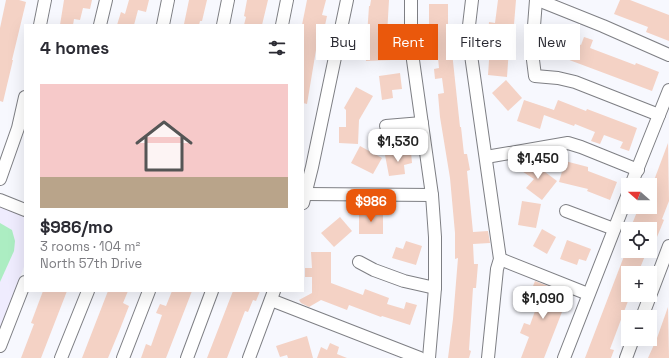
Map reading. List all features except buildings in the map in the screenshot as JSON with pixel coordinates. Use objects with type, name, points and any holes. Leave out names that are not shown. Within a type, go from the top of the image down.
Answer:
[{"type":"street","points":[[40,24],[45,0]]},
{"type":"street","points":[[100,24],[106,0]]},
{"type":"street","points":[[163,24],[168,0]]},
{"type":"street","points":[[223,24],[228,0]]},
{"type":"street","points":[[282,24],[287,0]]},
{"type":"street","points":[[347,0],[304,199],[432,195]]},
{"type":"street","points":[[411,0],[410,11],[412,46],[432,195],[435,237],[436,288],[429,358]]},
{"type":"street","points":[[472,0],[468,34],[500,259],[497,268],[488,358]]},
{"type":"street","points":[[659,115],[575,82],[558,78],[535,76],[532,52],[537,0],[604,26],[669,55]]},
{"type":"street","points":[[634,178],[669,90]]},
{"type":"street","points":[[0,179],[18,128],[24,101]]},
{"type":"street","points":[[386,126],[422,123]]},
{"type":"street","points":[[486,157],[568,143],[638,170]]},
{"type":"street","points":[[0,200],[24,210]]},
{"type":"street","points":[[566,211],[614,229]]},
{"type":"street","points":[[564,358],[621,212]]},
{"type":"street","points":[[645,310],[669,246]]},
{"type":"street","points":[[500,259],[588,294]]},
{"type":"street","points":[[359,262],[374,270],[404,281],[436,288]]},
{"type":"street","points":[[0,346],[24,285]]},
{"type":"street","points":[[61,358],[88,292]]},
{"type":"street","points":[[123,358],[149,292]]},
{"type":"street","points":[[187,358],[212,292]]},
{"type":"street","points":[[249,358],[273,296],[420,358]]},
{"type":"street","points":[[626,358],[630,346]]},
{"type":"shaded area","points":[[0,204],[24,214],[24,267],[0,329]]},
{"type":"green space","points":[[0,223],[12,230],[15,241],[14,251],[0,282]]}]
